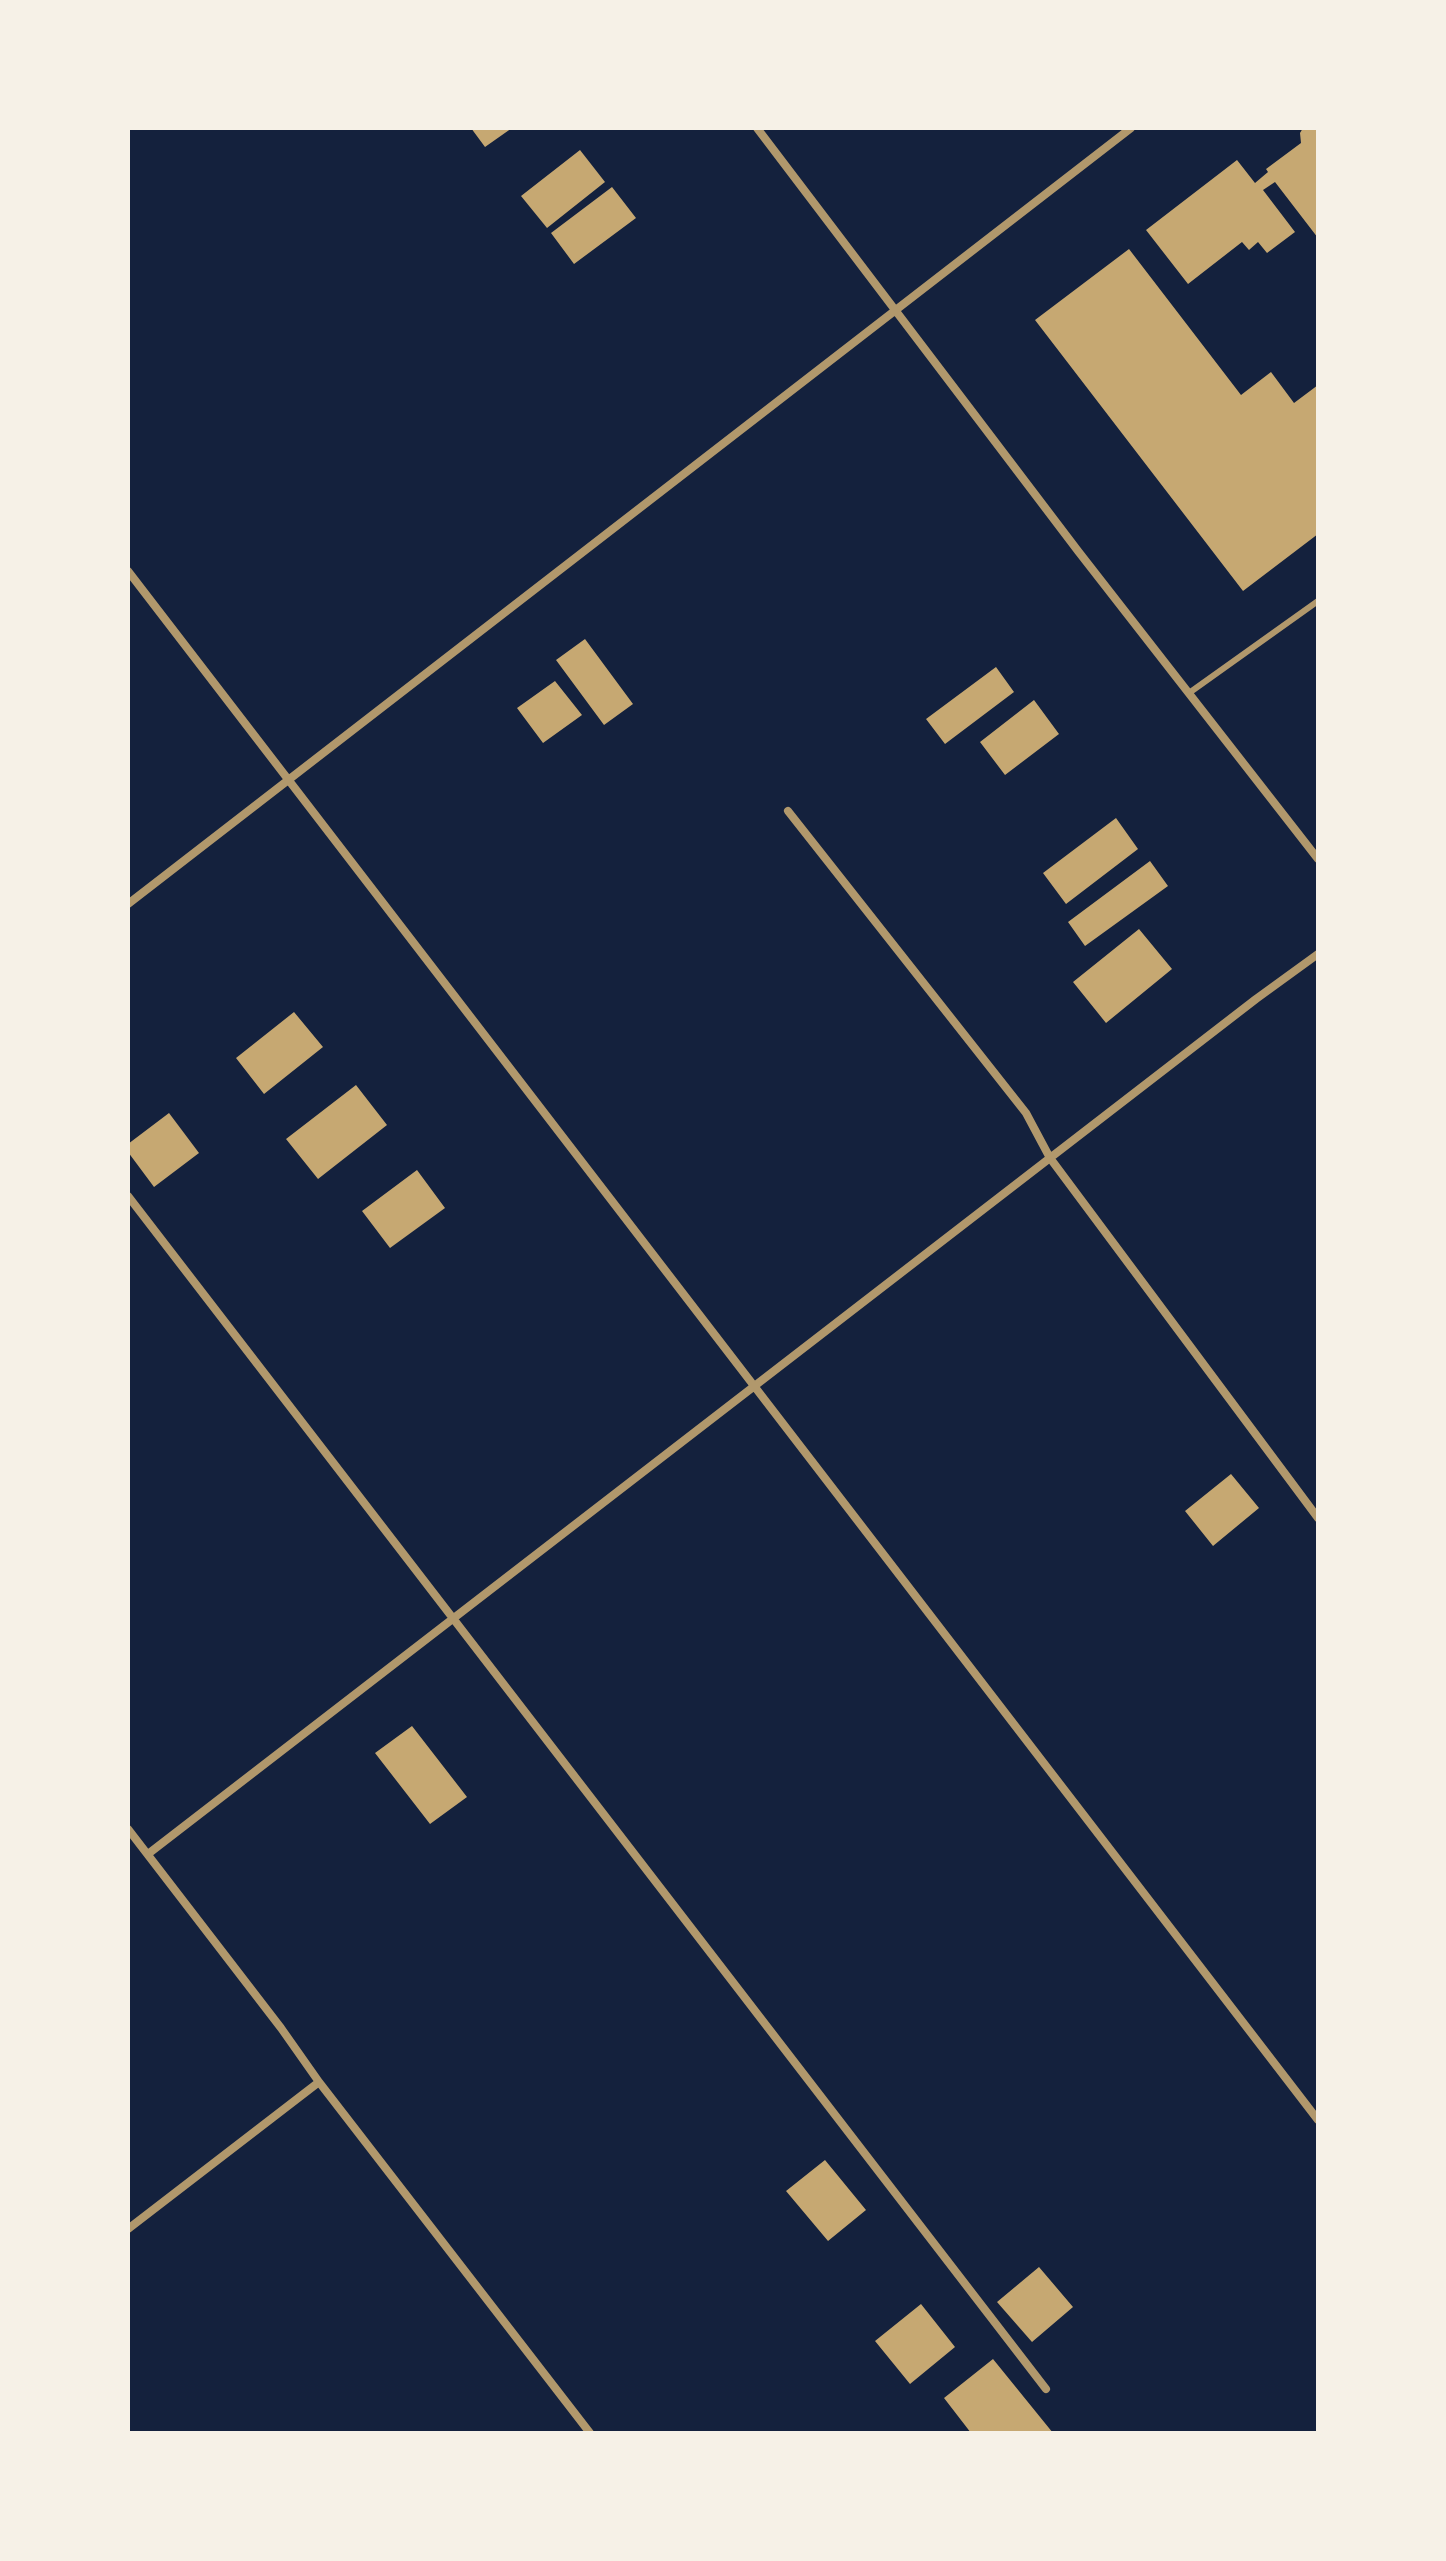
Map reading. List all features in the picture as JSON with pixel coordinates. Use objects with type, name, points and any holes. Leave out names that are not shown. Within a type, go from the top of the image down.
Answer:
[{"type":"street","points":[[757,128],[1078,551],[1318,859]]},
{"type":"street","points":[[128,904],[1131,128]]},
{"type":"street","points":[[128,571],[1318,2120]]},
{"type":"street","points":[[788,811],[1026,1113],[1050,1158],[1318,1518]]},
{"type":"street","points":[[148,1854],[1318,954]]},
{"type":"street","points":[[128,1196],[1046,2389]]},
{"type":"street","points":[[128,1829],[590,2433]]},
{"type":"street","points":[[128,2229],[319,2082]]},
{"type":"lane","points":[[1189,693],[1318,601]]},
{"type":"building","points":[[471,128],[512,128],[485,147]]},
{"type":"building","points":[[1303,128],[1318,128],[1318,238],[1275,182],[1263,190],[1295,232],[1267,253],[1258,242],[1249,250],[1242,242],[1188,284],[1146,230],[1237,160],[1255,183],[1268,172],[1266,169],[1301,143]]},
{"type":"building","points":[[580,150],[605,182],[547,228],[521,196]]},
{"type":"building","points":[[612,187],[636,218],[574,264],[551,233]]},
{"type":"building","points":[[1129,249],[1241,395],[1271,372],[1294,403],[1318,385],[1318,534],[1243,591],[1035,320]]},
{"type":"building","points":[[585,639],[633,704],[604,725],[556,660]]},
{"type":"building","points":[[996,667],[1014,692],[945,744],[926,719]]},
{"type":"building","points":[[555,681],[582,715],[543,743],[517,708]]},
{"type":"building","points":[[1034,700],[1059,734],[1005,775],[980,742]]},
{"type":"building","points":[[1116,818],[1138,849],[1066,904],[1043,873]]},
{"type":"building","points":[[1150,861],[1168,886],[1085,946],[1068,922]]},
{"type":"building","points":[[1139,929],[1172,969],[1106,1023],[1073,982]]},
{"type":"building","points":[[294,1012],[323,1047],[264,1094],[236,1058]]},
{"type":"building","points":[[356,1085],[387,1125],[318,1179],[286,1139]]},
{"type":"building","points":[[169,1113],[199,1153],[154,1187],[128,1152],[128,1144]]},
{"type":"building","points":[[417,1170],[445,1208],[390,1248],[362,1211]]},
{"type":"building","points":[[1231,1474],[1259,1508],[1213,1546],[1185,1511]]},
{"type":"building","points":[[412,1726],[467,1797],[430,1824],[375,1753]]},
{"type":"building","points":[[825,2160],[866,2210],[828,2241],[786,2191]]},
{"type":"building","points":[[1039,2267],[1073,2307],[1032,2342],[997,2302]]},
{"type":"building","points":[[921,2304],[955,2347],[910,2384],[875,2341]]},
{"type":"building","points":[[993,2359],[1053,2433],[971,2433],[944,2398]]}]
